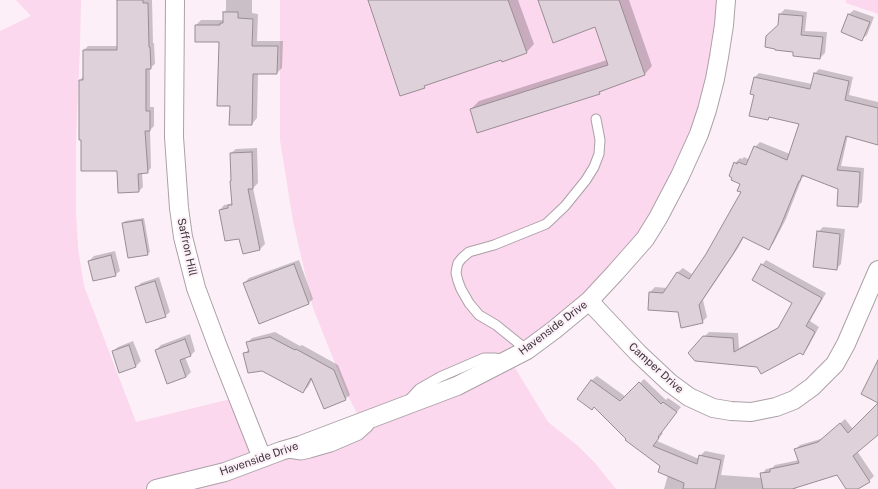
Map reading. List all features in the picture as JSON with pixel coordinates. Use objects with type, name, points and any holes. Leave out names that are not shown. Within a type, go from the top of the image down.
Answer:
[{"type":"street","name":"Saffron Hill","points":[[175,0],[174,137],[179,208],[183,237],[196,288],[262,458]]},
{"type":"street","name":"Havenside Drive","points":[[156,489],[225,472],[457,386],[527,350],[589,301],[645,239],[680,176],[699,134],[711,95],[719,57],[726,0]]},
{"type":"street","name":"Camper Drive","points":[[589,301],[638,353],[670,383],[689,397],[713,408],[751,412],[776,407],[794,400],[812,387],[835,364],[846,344],[878,270]]},
{"type":"lane","points":[[527,350],[496,325],[480,315],[469,303],[458,281],[456,273],[457,267],[462,258],[469,252],[494,245],[546,224],[565,206],[586,180],[594,167],[599,154],[600,140],[596,119]]},
{"type":"shaded area","points":[[16,0],[81,0],[76,140],[76,212],[78,248],[84,286],[136,422],[239,397],[262,458],[361,421],[348,396],[313,308],[293,221],[280,140],[280,0],[725,0],[699,134],[615,273],[509,358],[548,422],[577,445],[595,463],[616,489],[0,489],[0,31],[31,16]]},
{"type":"shaded area","points":[[846,0],[878,0],[878,14],[846,3]]},
{"type":"building","points":[[117,0],[143,0],[143,3],[148,3],[151,69],[146,69],[146,111],[150,111],[150,131],[145,131],[148,173],[138,174],[139,192],[118,193],[117,171],[81,171],[81,140],[79,140],[79,80],[83,80],[83,50],[117,50]]},
{"type":"building","points":[[368,0],[508,0],[527,53],[502,62],[501,60],[424,86],[425,88],[400,96]]},
{"type":"building","points":[[538,0],[619,0],[645,75],[599,92],[600,94],[477,133],[470,109],[608,65],[595,27],[553,43]]},
{"type":"building","points":[[223,12],[238,12],[238,18],[253,19],[252,46],[278,46],[277,74],[253,74],[252,125],[229,125],[230,106],[217,106],[219,42],[195,42],[195,25],[220,25],[220,23],[223,23]]},
{"type":"building","points":[[779,14],[803,16],[801,35],[823,37],[820,59],[793,56],[793,52],[765,47],[766,36],[778,25]]},
{"type":"building","points":[[848,14],[870,22],[862,41],[841,32]]},
{"type":"building","points":[[814,73],[849,81],[845,100],[878,108],[878,145],[846,136],[837,170],[860,172],[858,207],[837,206],[838,189],[802,175],[769,250],[743,237],[699,305],[703,323],[681,328],[678,312],[648,310],[649,292],[663,293],[677,272],[689,279],[706,254],[741,192],[737,191],[740,184],[731,180],[732,178],[729,176],[734,162],[737,164],[738,162],[746,165],[754,146],[787,160],[799,124],[769,117],[768,120],[749,116],[754,95],[750,94],[754,77],[810,89]]},
{"type":"building","points":[[252,152],[253,189],[248,189],[260,250],[243,254],[239,239],[225,241],[219,210],[228,208],[228,205],[232,205],[230,153]]},
{"type":"building","points":[[142,220],[148,255],[128,258],[122,223]]},
{"type":"building","points":[[817,231],[840,234],[837,270],[813,267]]},
{"type":"building","points":[[111,255],[116,276],[93,281],[88,261]]},
{"type":"building","points":[[294,264],[309,304],[259,324],[243,283]]},
{"type":"building","points":[[761,264],[822,298],[806,326],[815,332],[803,355],[800,353],[761,374],[757,367],[695,361],[688,353],[703,336],[733,338],[734,352],[778,328],[792,303],[752,280]]},
{"type":"building","points":[[155,281],[166,317],[146,323],[135,287]]},
{"type":"building","points":[[270,337],[295,350],[296,349],[334,370],[346,400],[324,409],[311,378],[303,393],[262,371],[248,373],[243,353],[249,352],[246,342]]},
{"type":"building","points":[[185,339],[191,356],[180,360],[186,377],[167,384],[155,350]]},
{"type":"building","points":[[129,345],[136,367],[119,373],[112,351]]},
{"type":"building","points":[[878,360],[878,403],[861,394]]},
{"type":"building","points":[[591,380],[620,401],[639,382],[661,404],[663,402],[677,412],[653,446],[697,464],[699,455],[721,460],[715,489],[683,489],[684,483],[658,472],[660,466],[625,440],[626,439],[594,407],[592,410],[577,399]]},
{"type":"building","points":[[878,403],[878,435],[853,456],[870,482],[858,489],[846,489],[837,475],[792,489],[763,489],[760,473],[770,472],[770,469],[799,463],[794,449],[818,442],[840,423],[848,433]]}]
